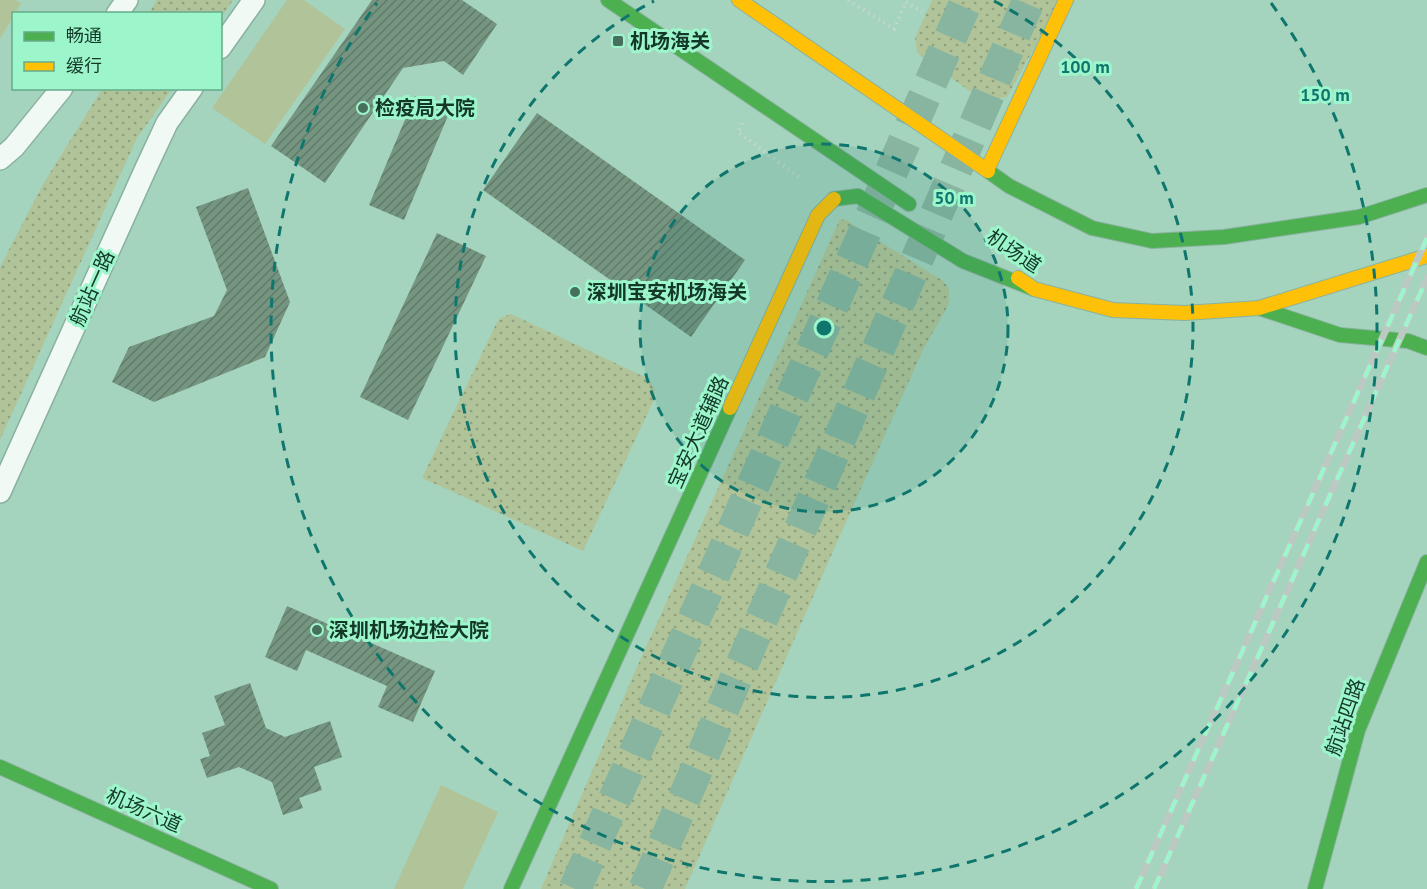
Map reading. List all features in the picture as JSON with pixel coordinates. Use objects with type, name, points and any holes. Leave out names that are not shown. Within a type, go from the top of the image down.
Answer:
[{"type":"main road","points":[[608,0],[924,215]]},
{"type":"main road","points":[[739,0],[1009,186],[1092,228],[1152,241],[1224,237],[1359,217],[1427,195]]},
{"type":"main road","points":[[987,170],[1066,0]]},
{"type":"main road","name":"宝安大道辅路","points":[[511,889],[818,215],[835,198],[858,196],[963,261],[1034,289]]},
{"type":"main road","name":"机场道","points":[[981,253],[1034,289],[1113,310],[1185,313],[1259,308],[1427,256]]},
{"type":"main road","points":[[1259,308],[1340,334],[1408,341],[1427,348]]},
{"type":"main road","name":"航站四路","points":[[1315,889],[1358,730],[1427,562]]},
{"type":"main road","name":"机场六道","points":[[0,767],[271,889]]},
{"type":"street","points":[[222,45],[254,0]]},
{"type":"street","points":[[0,159],[14,147],[60,90]]},
{"type":"street","name":"航站一路","points":[[0,492],[167,123],[191,90]]},
{"type":"path","points":[[848,0],[894,29],[906,2],[922,12]]},
{"type":"path","points":[[738,132],[800,178]]},
{"type":"green space","points":[[0,0],[15,0],[21,3],[16,12],[12,12],[12,18],[0,39]]},
{"type":"green space","points":[[157,0],[233,0],[222,16],[222,12],[150,12]]},
{"type":"green space","points":[[287,0],[304,0],[345,29],[265,144],[212,108]]},
{"type":"green space","points":[[932,0],[1061,0],[1007,97],[989,100],[979,98],[917,53],[915,38]]},
{"type":"green space","points":[[101,90],[171,90],[137,138],[0,440],[0,267],[43,184]]},
{"type":"green space","points":[[840,219],[846,220],[943,281],[949,288],[949,304],[923,350],[685,889],[541,889],[636,669]]},
{"type":"green space","points":[[511,314],[649,379],[655,390],[653,402],[583,551],[422,478],[496,324],[500,318]]},
{"type":"green space","points":[[441,785],[498,812],[463,889],[394,889]]},
{"type":"building","points":[[372,0],[462,0],[497,24],[463,75],[444,61],[403,68],[325,183],[271,146]]},
{"type":"building","points":[[415,96],[450,111],[404,220],[369,205]]},
{"type":"building","points":[[537,113],[745,260],[691,337],[483,190]]},
{"type":"building","points":[[248,188],[290,302],[265,357],[154,402],[112,382],[129,347],[214,316],[227,290],[196,207]]},
{"type":"building","points":[[437,233],[486,256],[408,420],[360,397]]},
{"type":"building","points":[[287,606],[435,671],[413,722],[378,707],[387,686],[306,650],[297,671],[265,657]]},
{"type":"building","points":[[250,683],[266,728],[285,737],[330,721],[342,757],[314,767],[322,790],[299,798],[303,808],[283,815],[272,782],[239,767],[207,778],[200,759],[210,756],[202,733],[225,725],[214,696]]},
{"type":"tunnel","points":[[575,889],[967,0]]},
{"type":"tunnel","points":[[645,889],[1029,0]]},
{"type":"railway","points":[[1136,889],[1427,238]]},
{"type":"railway","points":[[1154,889],[1427,278]]},
{"type":"traffic: fast","points":[[608,0],[909,204]]},
{"type":"traffic: fast","points":[[988,171],[1009,186],[1092,228],[1152,241],[1224,237],[1359,217],[1427,195]]},
{"type":"traffic: fast","points":[[834,199],[858,196],[963,261],[1034,289]]},
{"type":"traffic: fast","points":[[1259,308],[1340,335],[1408,341],[1427,348]]},
{"type":"traffic: fast","points":[[511,889],[730,408]]},
{"type":"traffic: fast","points":[[1315,889],[1358,730],[1427,562]]},
{"type":"traffic: fast","points":[[0,767],[271,889]]},
{"type":"traffic: slow","points":[[739,0],[988,171]]},
{"type":"traffic: slow","points":[[987,170],[1066,0]]},
{"type":"traffic: slow","points":[[730,408],[818,215],[834,199]]},
{"type":"traffic: slow","points":[[1018,278],[1034,289],[1113,310],[1185,313],[1259,308],[1427,256]]},
{"type":"place","name":"机场海关","points":[[618,41]]},
{"type":"place","name":"检疫局大院","points":[[363,108]]},
{"type":"place","name":"深圳宝安机场海关","points":[[575,292]]},
{"type":"place","name":"深圳机场边检大院","points":[[317,630]]}]
